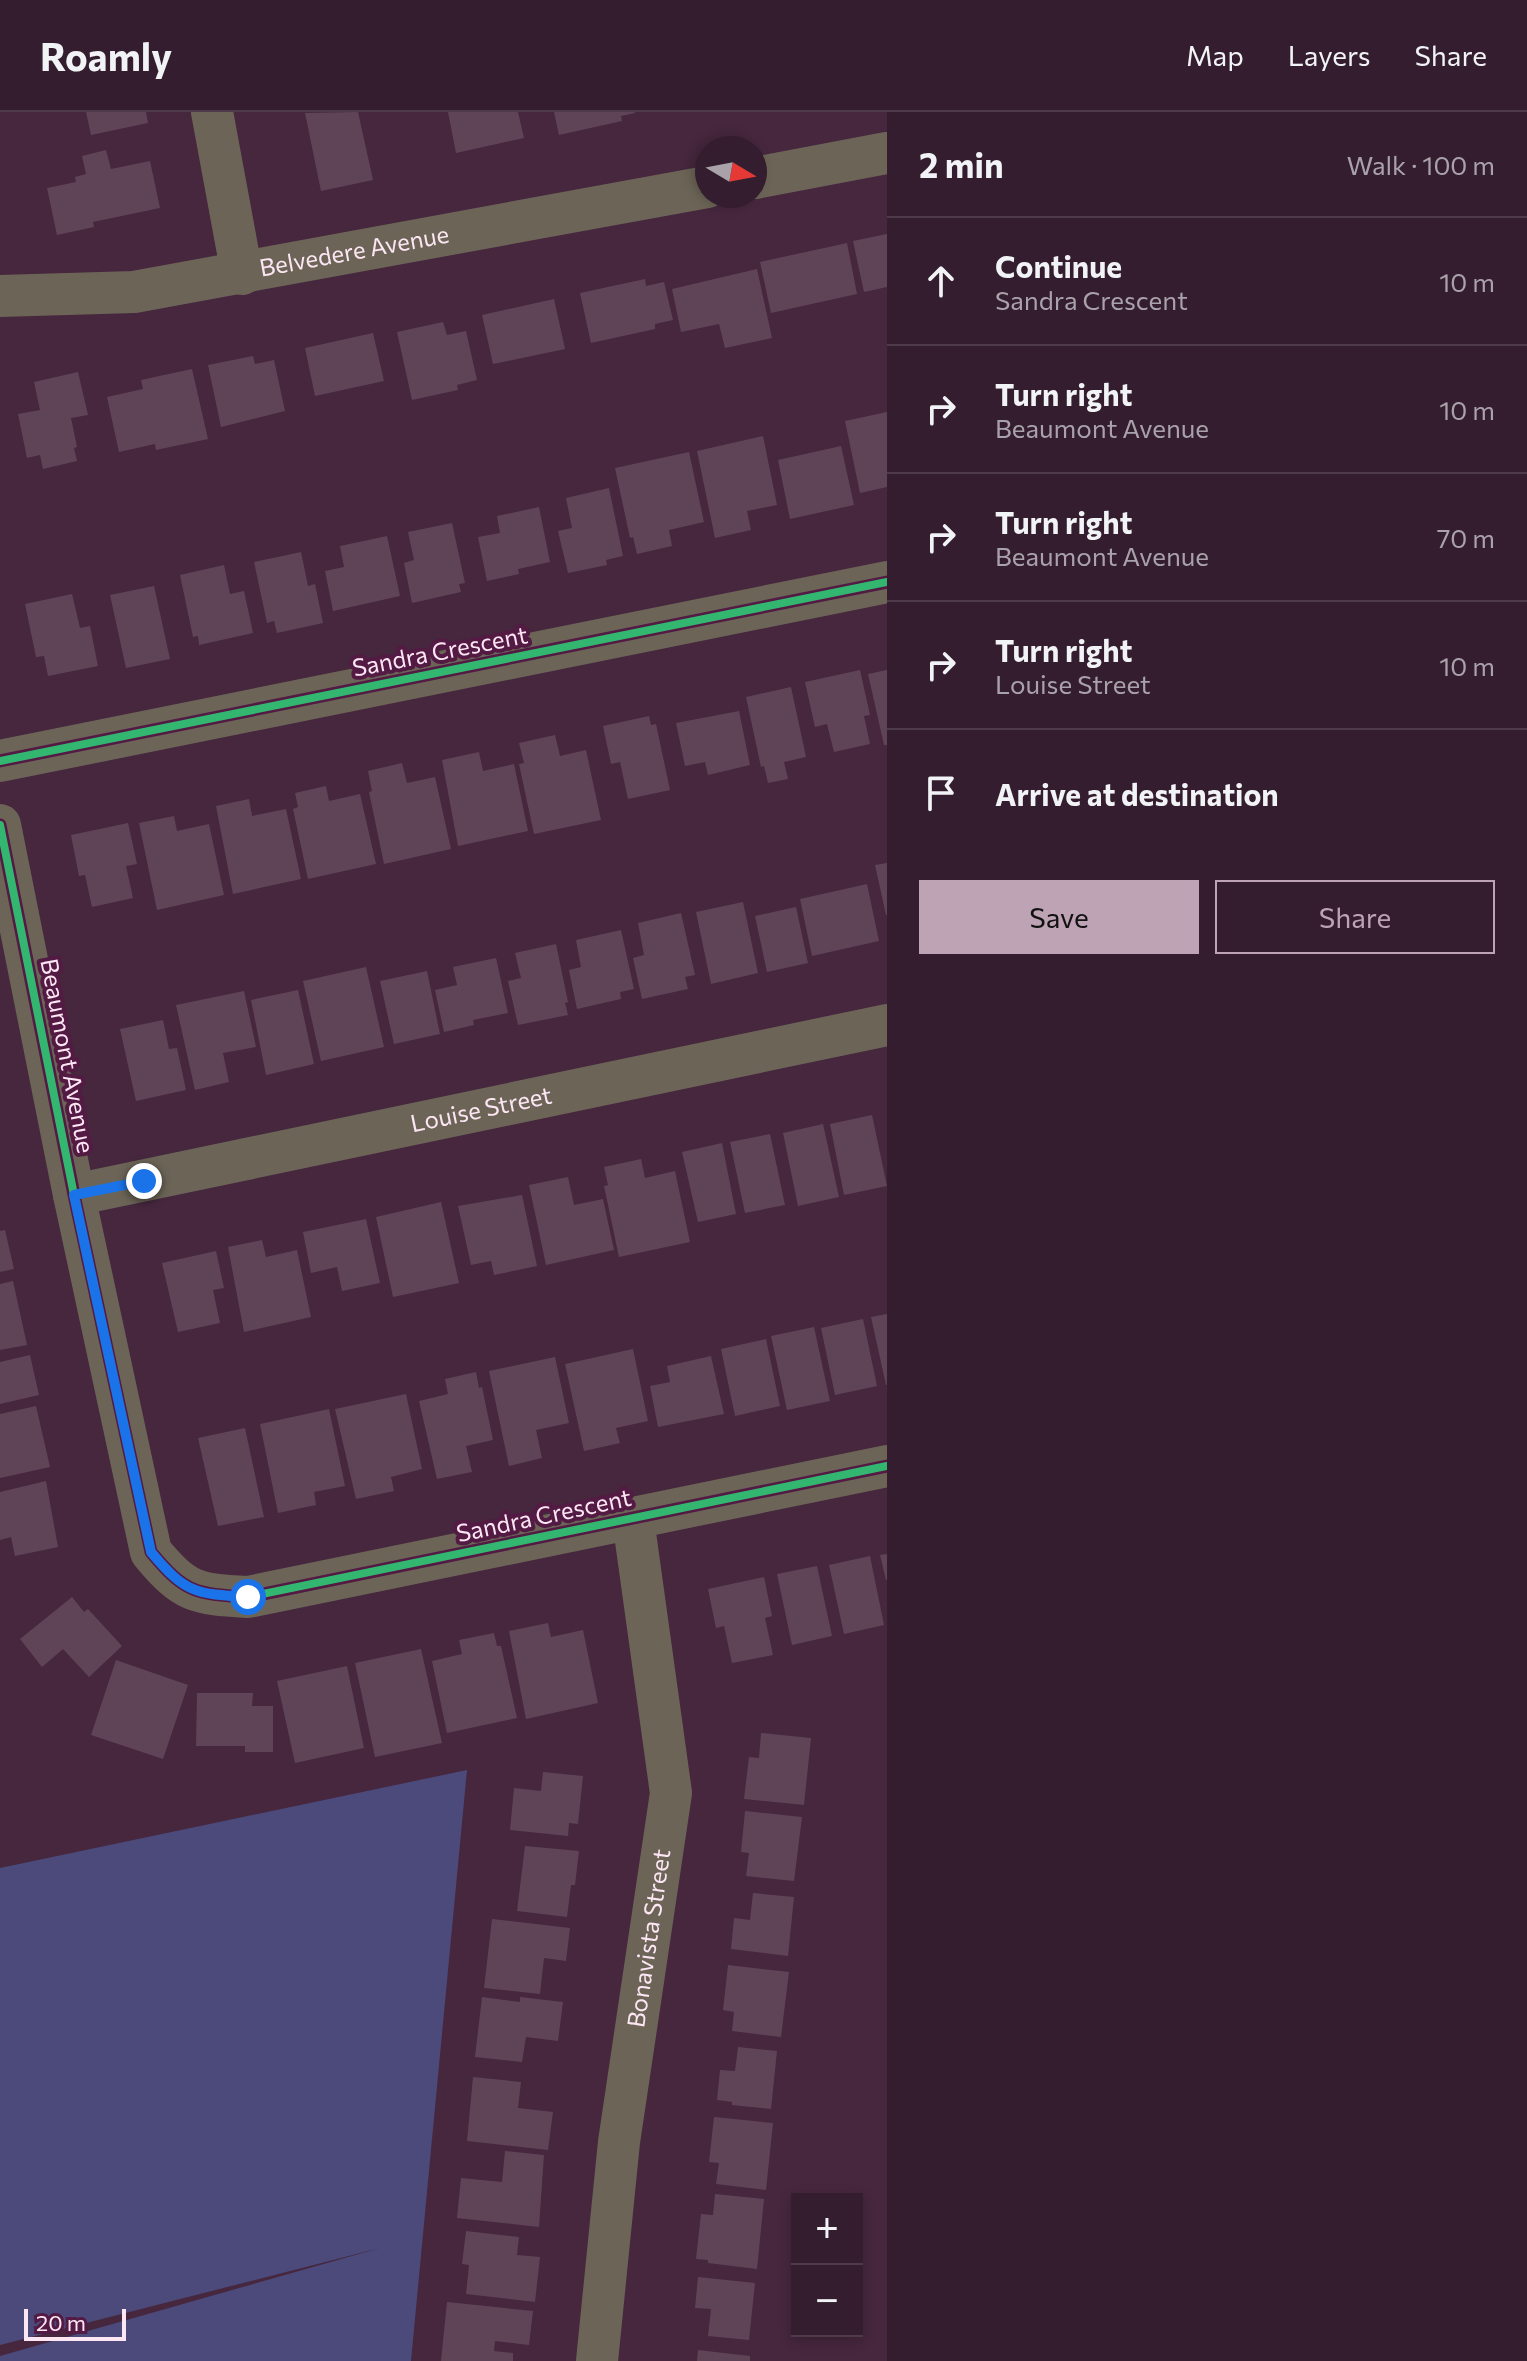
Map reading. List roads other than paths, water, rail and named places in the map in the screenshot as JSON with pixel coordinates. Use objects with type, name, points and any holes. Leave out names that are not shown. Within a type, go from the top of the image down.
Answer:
[{"type":"street","points":[[212,112],[242,274]]},
{"type":"street","points":[[767,176],[887,153]]},
{"type":"street","name":"Belvedere Avenue","points":[[0,296],[134,292],[695,189]]},
{"type":"street","name":"Sandra Crescent","points":[[0,761],[887,582]]},
{"type":"street","name":"Beaumont Avenue","points":[[0,825],[74,1195],[151,1552],[175,1581],[207,1594]]},
{"type":"street","name":"Louise Street","points":[[74,1195],[887,1025]]},
{"type":"street","name":"Sandra Crescent","points":[[207,1594],[248,1597],[887,1466]]},
{"type":"street","name":"Bonavista Street","points":[[597,2361],[619,2142],[671,1793],[633,1519]]}]
